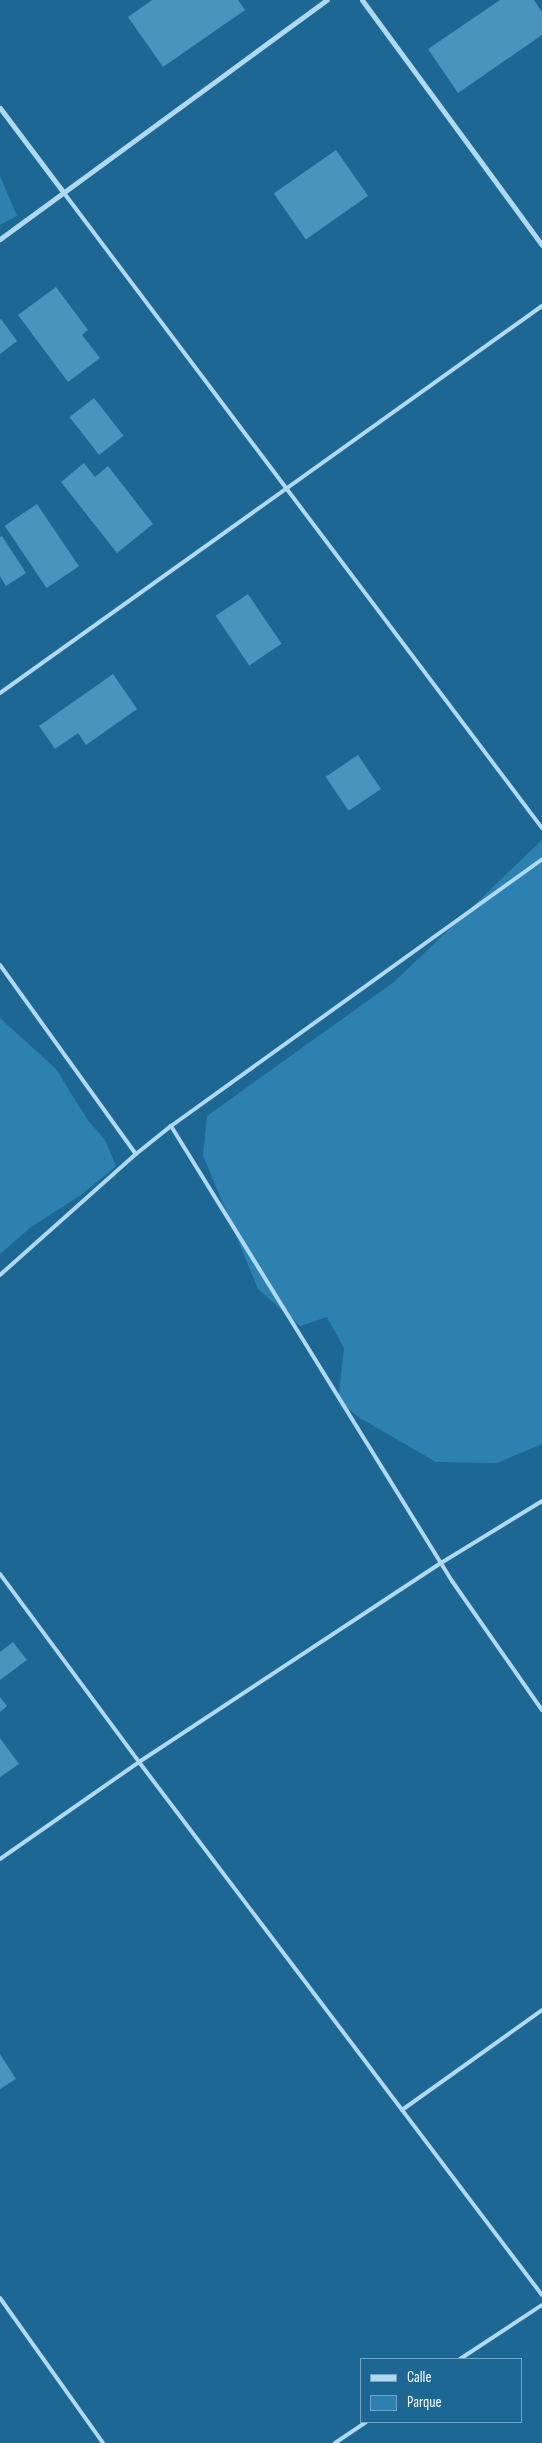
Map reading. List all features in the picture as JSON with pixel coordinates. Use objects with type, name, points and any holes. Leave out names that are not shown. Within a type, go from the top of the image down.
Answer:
[{"type":"street","points":[[0,239],[327,0]]},
{"type":"street","points":[[362,0],[542,245]]},
{"type":"street","points":[[0,108],[64,193]]},
{"type":"lane","points":[[64,193],[542,828]]},
{"type":"lane","points":[[0,693],[542,306]]},
{"type":"lane","points":[[0,1275],[136,1154],[171,1126],[542,859]]},
{"type":"lane","points":[[0,965],[136,1154]]},
{"type":"lane","points":[[171,1126],[441,1563],[542,1710]]},
{"type":"lane","points":[[0,1859],[139,1762],[441,1563],[542,1501]]},
{"type":"lane","points":[[0,1574],[139,1762],[542,2295]]},
{"type":"lane","points":[[402,2110],[542,2010]]},
{"type":"lane","points":[[0,2298],[103,2443]]},
{"type":"lane","points":[[462,2358],[542,2305]]},
{"type":"lane","points":[[334,2443],[364,2423]]},
{"type":"green space","points":[[0,176],[17,216],[0,225]]},
{"type":"green space","points":[[542,840],[542,1444],[497,1463],[436,1462],[360,1418],[338,1401],[344,1348],[327,1317],[300,1326],[258,1289],[203,1155],[207,1116],[394,982]]},
{"type":"green space","points":[[0,1018],[56,1069],[87,1119],[105,1140],[116,1166],[81,1195],[31,1227],[0,1254]]},
{"type":"building","points":[[152,0],[238,0],[245,10],[163,67],[128,17]]},
{"type":"building","points":[[500,0],[534,0],[542,12],[542,35],[458,93],[428,49]]},
{"type":"building","points":[[336,150],[368,196],[306,239],[274,194]]},
{"type":"building","points":[[56,287],[88,330],[82,335],[100,358],[68,382],[18,315]]},
{"type":"building","points":[[0,320],[17,341],[0,354]]},
{"type":"building","points":[[94,398],[124,436],[99,455],[70,417]]},
{"type":"building","points":[[84,463],[95,477],[108,466],[153,524],[117,553],[61,482]]},
{"type":"building","points":[[37,504],[79,566],[47,588],[5,526]]},
{"type":"building","points":[[2,536],[26,573],[6,586],[0,576],[0,537]]},
{"type":"building","points":[[248,594],[282,644],[249,666],[216,616]]},
{"type":"building","points":[[113,674],[137,709],[86,745],[78,733],[55,749],[39,726]]},
{"type":"building","points":[[358,755],[381,789],[349,811],[326,777]]},
{"type":"building","points":[[13,1642],[27,1660],[0,1680],[0,1652]]},
{"type":"building","points":[[0,1697],[7,1706],[0,1712]]},
{"type":"building","points":[[0,1738],[19,1764],[0,1777]]},
{"type":"building","points":[[0,2054],[16,2079],[0,2089]]}]
